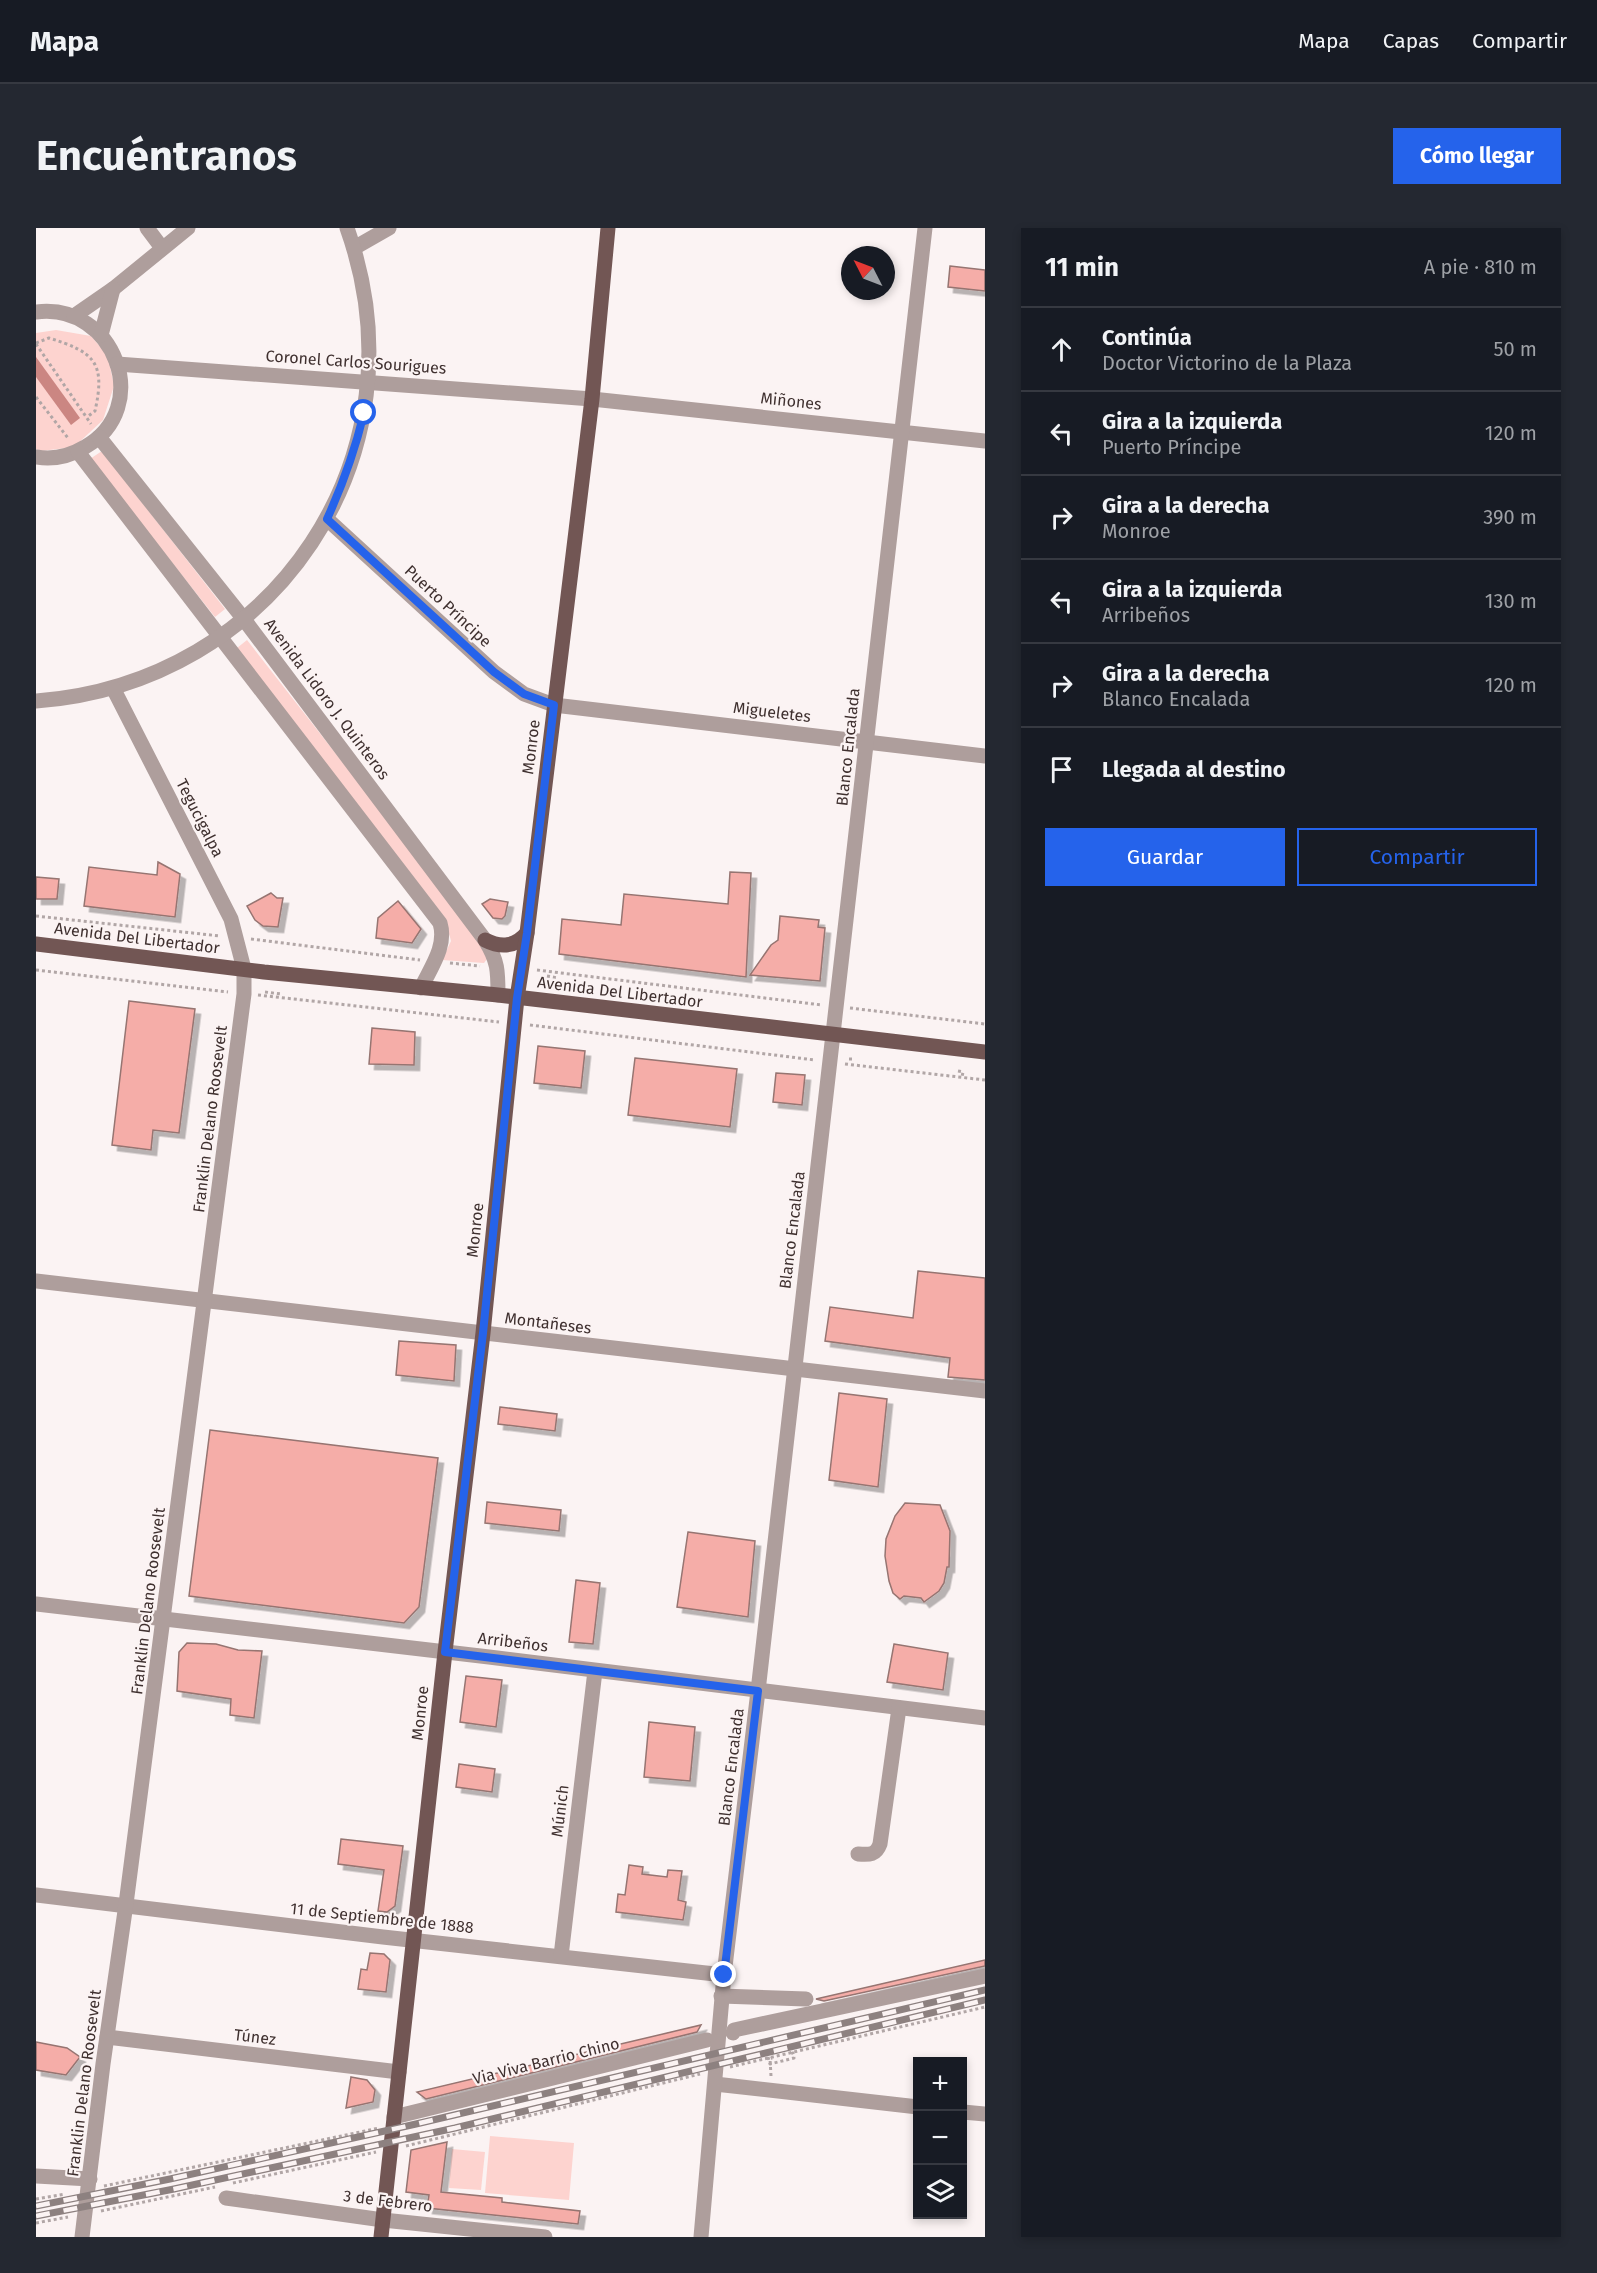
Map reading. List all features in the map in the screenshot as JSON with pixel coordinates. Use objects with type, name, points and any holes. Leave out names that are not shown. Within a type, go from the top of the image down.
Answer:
[{"type":"main road","name":"Monroe","points":[[381,2237],[445,1652],[483,1333],[517,998],[527,933],[592,399],[608,228]]},
{"type":"main road","points":[[485,940],[495,945],[505,946],[521,939],[527,933]]},
{"type":"main road","name":"Avenida Del Libertador","points":[[36,944],[985,1052]]},
{"type":"street","points":[[147,228],[162,248]]},
{"type":"street","points":[[74,316],[113,289],[188,228]]},
{"type":"street","points":[[36,701],[83,695],[113,688],[157,673],[187,658],[220,636],[266,599],[300,560],[327,519],[356,448],[368,381],[369,323],[362,277],[347,228]]},
{"type":"street","points":[[354,248],[389,228]]},
{"type":"street","name":"Blanco Encalada","points":[[701,2237],[713,2078],[724,1975],[925,228]]},
{"type":"street","points":[[101,334],[113,289]]},
{"type":"street","points":[[36,312],[60,312],[87,323],[109,344],[121,375],[121,392],[117,408],[110,424],[99,437],[78,452],[53,458],[36,457]]},
{"type":"street","name":"Coronel Carlos Sourigues","points":[[117,364],[592,399]]},
{"type":"street","name":"Miñones","points":[[592,399],[985,441]]},
{"type":"street","name":"Avenida Lidoro J. Quinteros","points":[[99,437],[243,618],[485,940],[496,958],[498,995]]},
{"type":"street","points":[[78,452],[440,924],[443,934],[442,944],[421,988]]},
{"type":"street","name":"Puerto Príncipe","points":[[327,519],[494,672],[524,694],[554,705]]},
{"type":"street","name":"Tegucigalpa","points":[[113,688],[231,919],[244,969]]},
{"type":"street","name":"Migueletes","points":[[554,705],[985,756]]},
{"type":"street","name":"Franklin Delano Roosevelt","points":[[82,2237],[205,1302],[244,994],[244,969]]},
{"type":"street","name":"Montañeses","points":[[36,1281],[985,1391]]},
{"type":"street","name":"Arribeños","points":[[36,1604],[985,1718]]},
{"type":"street","name":"Múnich","points":[[561,1956],[596,1671]]},
{"type":"street","points":[[858,1854],[870,1855],[877,1851],[880,1844],[899,1708]]},
{"type":"street","name":"11 de Septiembre de 1888","points":[[36,1895],[724,1975]]},
{"type":"street","points":[[734,2033],[734,2030],[985,1976]]},
{"type":"street","points":[[722,1996],[806,1999]]},
{"type":"street","name":"Túnez","points":[[107,2037],[399,2072]]},
{"type":"street","name":"Via Viva Barrio Chino","points":[[394,2117],[707,2040]]},
{"type":"street","points":[[713,2078],[913,2106]]},
{"type":"street","points":[[967,2112],[985,2114]]},
{"type":"street","points":[[36,2176],[90,2179]]},
{"type":"street","name":"3 de Febrero","points":[[226,2198],[383,2220],[545,2237]]},
{"type":"path","points":[[87,417],[95,411],[98,397],[98,374],[92,358],[79,347],[49,338],[36,344],[99,437]]},
{"type":"path","points":[[36,397],[78,452]]},
{"type":"path","points":[[547,976],[558,978]]},
{"type":"path","points":[[265,992],[281,994]]},
{"type":"path","points":[[849,1059],[855,1059]]},
{"type":"path","points":[[958,1071],[963,1072],[962,1077]]},
{"type":"path","points":[[722,2069],[985,2007]]},
{"type":"path","points":[[768,2057],[770,2064],[778,2062],[795,2058],[793,2053],[770,2059],[771,2065],[772,2071]]},
{"type":"path","points":[[399,2147],[713,2078]]},
{"type":"path","points":[[91,2213],[387,2150]]},
{"type":"path","points":[[36,2199],[52,2197]]},
{"type":"path","points":[[36,2223],[69,2217]]},
{"type":"shaded area","points":[[56,330],[91,336],[108,356],[114,386],[103,420],[74,447],[41,451],[36,449],[36,333]]},
{"type":"shaded area","points":[[36,357],[80,418],[71,425],[36,377]]},
{"type":"shaded area","points":[[102,451],[225,609],[215,617],[90,459]]},
{"type":"shaded area","points":[[247,640],[490,951],[484,963],[442,960],[451,941],[445,918],[237,648]]},
{"type":"shaded area","points":[[490,2136],[574,2143],[569,2200],[485,2193]]},
{"type":"shaded area","points":[[452,2149],[485,2152],[481,2190],[449,2188]]},
{"type":"building","points":[[950,266],[985,270],[985,291],[948,287]]},
{"type":"building","points":[[158,862],[180,874],[175,917],[84,906],[89,867],[157,875]]},
{"type":"building","points":[[730,872],[751,873],[746,977],[559,954],[562,919],[621,925],[624,894],[728,904]]},
{"type":"building","points":[[36,877],[59,879],[57,899],[36,899]]},
{"type":"building","points":[[271,893],[277,898],[283,898],[278,927],[263,926],[255,920],[247,906]]},
{"type":"building","points":[[490,899],[508,902],[505,916],[502,919],[493,918],[482,904]]},
{"type":"building","points":[[398,901],[421,929],[412,943],[376,938],[378,918]]},
{"type":"building","points":[[780,916],[819,920],[818,927],[825,928],[820,981],[750,975],[771,945],[778,940]]},
{"type":"building","points":[[129,1001],[195,1009],[179,1133],[153,1130],[151,1150],[112,1145]]},
{"type":"building","points":[[372,1028],[415,1032],[414,1065],[369,1064]]},
{"type":"building","points":[[538,1046],[585,1051],[581,1088],[534,1083]]},
{"type":"building","points":[[635,1058],[737,1069],[730,1127],[628,1115]]},
{"type":"building","points":[[776,1073],[805,1075],[802,1105],[773,1102]]},
{"type":"building","points":[[918,1271],[985,1278],[985,1380],[948,1377],[950,1358],[825,1341],[830,1307],[913,1318]]},
{"type":"building","points":[[399,1341],[456,1345],[454,1381],[396,1375]]},
{"type":"building","points":[[839,1393],[887,1399],[878,1487],[829,1480]]},
{"type":"building","points":[[500,1407],[557,1414],[555,1431],[498,1424]]},
{"type":"building","points":[[210,1430],[438,1458],[419,1607],[404,1623],[189,1596]]},
{"type":"building","points":[[487,1502],[561,1510],[559,1531],[485,1523]]},
{"type":"building","points":[[905,1503],[940,1505],[950,1531],[949,1567],[947,1567],[944,1583],[939,1591],[924,1602],[921,1598],[904,1596],[900,1599],[893,1593],[889,1581],[885,1556],[886,1539],[895,1516]]},
{"type":"building","points":[[688,1532],[755,1541],[748,1617],[677,1607]]},
{"type":"building","points":[[576,1580],[600,1583],[593,1644],[569,1642]]},
{"type":"building","points":[[187,1643],[216,1644],[238,1650],[262,1651],[254,1718],[230,1715],[231,1699],[177,1691],[179,1652]]},
{"type":"building","points":[[894,1644],[948,1653],[943,1690],[887,1682]]},
{"type":"building","points":[[466,1676],[502,1680],[496,1727],[460,1722]]},
{"type":"building","points":[[649,1722],[695,1727],[690,1781],[644,1777]]},
{"type":"building","points":[[459,1764],[495,1769],[492,1792],[456,1787]]},
{"type":"building","points":[[341,1839],[403,1846],[395,1906],[387,1912],[378,1911],[384,1870],[338,1864]]},
{"type":"building","points":[[629,1865],[643,1867],[642,1874],[667,1877],[668,1870],[682,1871],[678,1900],[686,1902],[683,1920],[616,1912],[618,1894],[625,1895]]},
{"type":"building","points":[[370,1953],[384,1954],[390,1960],[386,1992],[358,1989],[361,1969],[367,1970]]},
{"type":"building","points":[[985,1960],[985,1966],[824,2001],[816,1999]]},
{"type":"building","points":[[701,2025],[697,2032],[426,2099],[417,2092]]},
{"type":"building","points":[[36,2042],[67,2048],[80,2057],[66,2075],[36,2070]]},
{"type":"building","points":[[351,2077],[367,2080],[375,2090],[373,2102],[346,2108]]},
{"type":"building","points":[[447,2142],[441,2192],[502,2198],[502,2202],[580,2211],[578,2224],[427,2208],[429,2195],[406,2192],[411,2150]]},
{"type":"railway","points":[[36,2206],[170,2179],[416,2124],[985,1990]]},
{"type":"railway","points":[[36,2216],[174,2189],[455,2128],[985,2000]]},
{"type":"route","points":[[364,413],[356,448],[327,519],[494,672],[524,694],[554,705],[517,998],[483,1333],[445,1652],[758,1691],[724,1975]]}]
